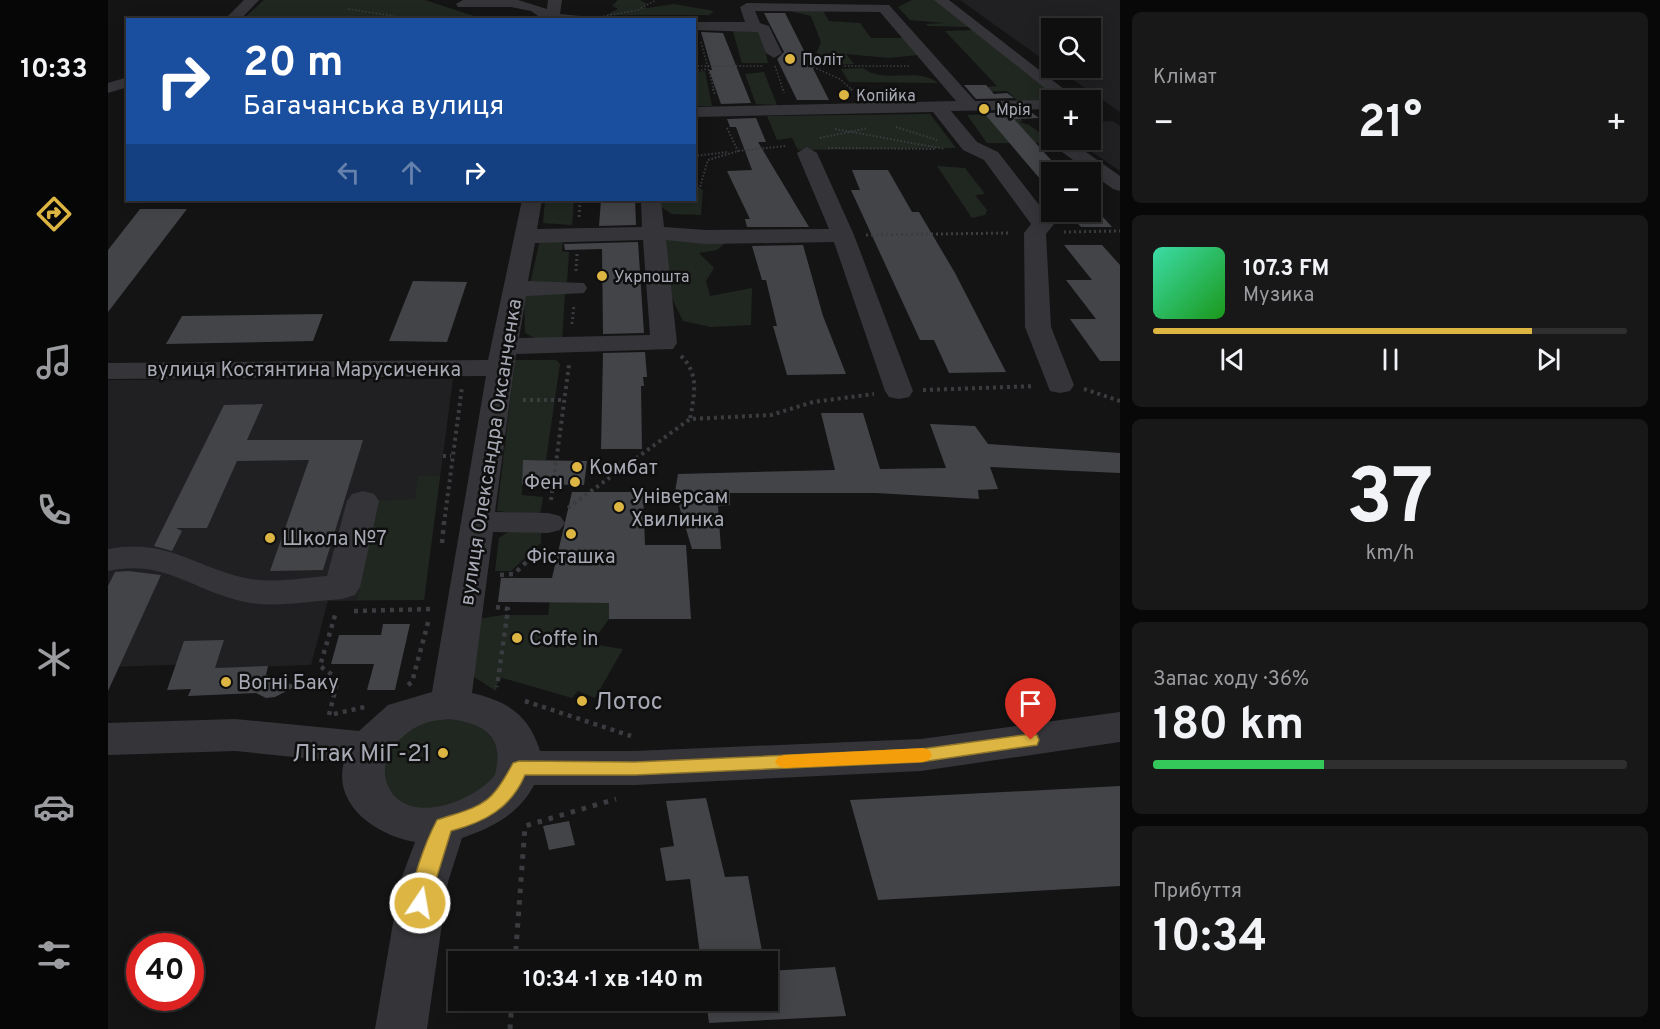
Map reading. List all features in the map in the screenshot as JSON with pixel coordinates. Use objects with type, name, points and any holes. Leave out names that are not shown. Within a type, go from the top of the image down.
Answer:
[{"type":"street","points":[[233,18],[252,0]]},
{"type":"street","points":[[457,2],[476,0],[521,2],[551,18]]},
{"type":"street","points":[[553,18],[555,0]]},
{"type":"street","points":[[941,0],[1057,90]]},
{"type":"street","points":[[457,2],[502,16]]},
{"type":"street","points":[[754,26],[747,7],[884,8],[893,27]]},
{"type":"street","points":[[873,21],[906,33],[970,106]]},
{"type":"street","points":[[696,26],[754,26],[764,29],[774,60]]},
{"type":"street","points":[[108,88],[126,83]]},
{"type":"street","points":[[926,104],[970,146],[991,156],[1043,224],[1035,233],[1038,327],[1060,386]]},
{"type":"street","points":[[696,112],[791,111],[926,104],[970,106],[1041,104]]},
{"type":"street","points":[[1007,106],[1041,129]]},
{"type":"street","points":[[808,149],[843,235],[899,391]]},
{"type":"street","points":[[1072,150],[1120,184]]},
{"type":"street","name":"вулиця Олександра Оксанченка","points":[[450,704],[479,608],[478,522],[502,357],[532,201]]},
{"type":"street","points":[[651,201],[664,342]]},
{"type":"street","points":[[526,236],[654,233],[706,237],[843,235]]},
{"type":"street","points":[[516,289],[575,288]]},
{"type":"street","name":"вулиця Костянтина Марусиченка","points":[[108,370],[465,369],[502,357],[571,345],[664,342]]},
{"type":"street","points":[[108,560],[128,554],[155,556],[246,591],[339,599],[363,501]]},
{"type":"street","points":[[478,522],[548,523]]},
{"type":"street","points":[[450,704],[474,707],[495,716],[511,730],[519,748],[519,768],[511,788],[494,805],[471,818],[444,825],[409,822],[394,817],[375,804],[365,787],[363,767],[369,748],[382,730],[402,716],[425,707],[450,704]]},
{"type":"street","points":[[519,768],[635,768],[921,755],[1120,727]]},
{"type":"street","points":[[108,739],[235,735],[369,748]]},
{"type":"street","points":[[401,1029],[424,882],[444,825]]},
{"type":"path","points":[[600,18],[621,11],[638,10],[656,0]]},
{"type":"path","points":[[348,9],[407,18]]},
{"type":"path","points":[[696,26],[720,112],[738,151],[696,156]]},
{"type":"path","points":[[791,111],[774,60],[935,66]]},
{"type":"path","points":[[696,66],[708,68]]},
{"type":"path","points":[[696,71],[763,66]]},
{"type":"path","points":[[780,147],[946,150],[830,128]]},
{"type":"path","points":[[496,585],[497,575],[514,574],[545,544],[571,345],[580,201]]},
{"type":"path","points":[[843,235],[1119,231]]},
{"type":"path","points":[[664,342],[690,363],[696,382],[690,419]]},
{"type":"path","points":[[440,552],[450,456],[465,369]]},
{"type":"path","points":[[548,523],[690,419],[771,416],[813,402],[899,391],[1060,386],[1092,390],[1120,401]]},
{"type":"path","points":[[443,456],[450,456]]},
{"type":"path","points":[[479,608],[495,596]]},
{"type":"path","points":[[404,689],[412,682],[433,598]]},
{"type":"path","points":[[329,715],[338,680],[320,666],[339,599],[432,609],[508,609],[496,691]]},
{"type":"path","points":[[519,699],[631,736]]},
{"type":"path","points":[[320,716],[367,706]]},
{"type":"path","points":[[516,951],[525,826],[626,796]]},
{"type":"path","points":[[510,1029],[511,1011]]},
{"type":"shaded area","points":[[264,0],[425,0],[480,18],[244,18]]},
{"type":"shaded area","points":[[618,0],[640,0],[647,4],[643,7],[647,8],[674,4],[714,11],[709,15],[606,15],[618,9],[612,6]]},
{"type":"shaded area","points":[[912,0],[936,0],[970,27],[928,26],[926,24],[945,23],[910,20],[898,7]]},
{"type":"shaded area","points":[[960,0],[1120,0],[1120,112],[1101,99],[1101,90],[1088,90],[1071,78],[1101,78],[1101,18],[1041,18],[1041,58]]},
{"type":"shaded area","points":[[790,11],[823,11],[829,21],[860,23],[871,38],[907,38],[918,55],[889,58],[846,54],[854,64],[824,65],[816,54],[821,42],[811,16]]},
{"type":"shaded area","points":[[732,28],[760,29],[768,63],[742,63]]},
{"type":"shaded area","points":[[974,30],[1051,90],[1041,90],[1041,101],[1020,103],[1007,91],[980,92],[976,88],[997,86],[945,31]]},
{"type":"shaded area","points":[[863,68],[881,75],[930,78],[938,83],[849,82],[841,69]]},
{"type":"shaded area","points":[[705,71],[712,106],[696,106],[696,72]]},
{"type":"shaded area","points":[[764,72],[777,105],[756,104],[745,74]]},
{"type":"shaded area","points":[[930,114],[956,148],[798,150],[792,138],[777,140],[767,116]]},
{"type":"shaded area","points":[[1014,114],[1023,121],[1019,122],[1029,125],[1041,133],[1041,143],[987,143],[967,115]]},
{"type":"shaded area","points":[[1113,121],[1120,126],[1120,171],[1089,150],[1101,150],[1101,122]]},
{"type":"shaded area","points":[[937,166],[965,168],[985,194],[975,195],[987,210],[985,215],[972,218]]},
{"type":"shaded area","points":[[696,186],[703,190],[701,215],[672,214],[658,205],[659,201],[696,201]]},
{"type":"shaded area","points":[[545,201],[574,201],[572,225],[543,223]]},
{"type":"shaded area","points":[[660,239],[726,242],[717,250],[699,253],[714,268],[706,281],[710,296],[752,288],[751,325],[711,327],[683,321],[668,290]]},
{"type":"shaded area","points":[[540,240],[563,240],[562,251],[569,252],[567,283],[530,284]]},
{"type":"shaded area","points":[[565,293],[562,342],[541,341],[525,333],[524,294]]},
{"type":"shaded area","points":[[515,360],[556,360],[560,364],[546,460],[523,460],[522,495],[543,497],[540,516],[497,511]]},
{"type":"shaded area","name":"Школа №7","points":[[453,379],[424,600],[328,601],[311,665],[197,669],[199,664],[108,667],[108,380]]},
{"type":"shaded area","points":[[418,476],[440,476],[424,600],[357,600],[377,501],[415,499]]},
{"type":"shaded area","points":[[514,528],[541,530],[541,543],[511,571],[495,571],[499,538]]},
{"type":"shaded area","points":[[550,602],[609,603],[609,619],[591,644],[623,649],[595,698],[578,691],[572,698],[499,677],[496,691],[474,677],[471,666],[477,619],[503,615],[548,615]]},
{"type":"shaded area","points":[[425,707],[511,730],[494,805],[394,817],[369,748]]},
{"type":"building","points":[[764,13],[785,13],[829,100],[797,100],[777,59],[784,52]]},
{"type":"building","points":[[701,32],[723,33],[751,103],[721,104],[709,70],[712,70]]},
{"type":"building","points":[[964,85],[986,85],[994,94],[1007,93],[1014,98],[976,99]]},
{"type":"building","points":[[1031,112],[1039,118],[1014,119],[1053,162],[1041,162],[1041,180],[984,113]]},
{"type":"building","points":[[756,118],[766,142],[758,142],[809,227],[747,227],[745,219],[750,219],[727,171],[752,170],[736,127],[730,127],[727,119]]},
{"type":"building","points":[[852,170],[888,170],[912,212],[919,212],[955,273],[1006,372],[949,373],[934,340],[920,340],[851,190],[860,190]]},
{"type":"building","points":[[601,201],[635,201],[636,225],[599,226]]},
{"type":"building","points":[[140,209],[187,209],[108,312],[108,250]]},
{"type":"building","points":[[1101,215],[1112,227],[1081,227],[1076,222],[1101,222]]},
{"type":"building","points":[[638,242],[644,333],[603,334],[602,249],[565,250],[564,244]]},
{"type":"building","points":[[803,245],[823,316],[846,374],[787,375],[773,326],[777,326],[766,280],[762,280],[752,246]]},
{"type":"building","points":[[1064,245],[1102,245],[1120,265],[1120,361],[1100,361],[1070,319],[1096,319],[1066,280],[1092,280]]},
{"type":"building","points":[[413,281],[467,282],[447,342],[389,341]]},
{"type":"building","points":[[323,314],[313,341],[166,344],[182,316]]},
{"type":"building","points":[[645,352],[647,377],[643,377],[644,386],[641,386],[642,449],[601,449],[603,353]]},
{"type":"building","points":[[263,404],[247,440],[363,440],[323,570],[270,571],[309,460],[237,461],[207,528],[176,528],[182,531],[172,551],[154,546],[224,405]]},
{"type":"building","points":[[821,413],[863,413],[880,469],[946,468],[930,424],[975,426],[988,444],[1120,453],[1120,473],[990,467],[998,489],[978,490],[979,499],[876,493],[730,493],[730,505],[718,506],[721,549],[692,549],[675,492],[678,474],[835,470]]},
{"type":"building","points":[[523,460],[587,461],[584,485],[522,484]]},
{"type":"building","points":[[572,492],[643,492],[645,545],[686,545],[691,619],[609,619],[609,603],[498,602],[501,578],[552,578]]},
{"type":"building","points":[[128,571],[161,575],[108,691],[108,586],[115,572]]},
{"type":"building","points":[[383,624],[410,624],[395,690],[367,690],[374,664],[331,664],[339,635],[381,635]]},
{"type":"building","name":"Вогні Баку","points":[[224,640],[215,668],[268,666],[266,675],[296,686],[275,697],[266,698],[256,693],[188,696],[191,689],[167,690],[184,641]]},
{"type":"building","points":[[1120,786],[1120,886],[878,900],[850,800]]},
{"type":"building","points":[[706,798],[725,877],[748,876],[762,951],[700,951],[690,879],[666,881],[660,848],[674,846],[666,801]]},
{"type":"building","points":[[569,821],[575,845],[549,850],[543,826]]},
{"type":"building","points":[[835,967],[846,1016],[709,1023],[707,1011],[778,1011],[778,970]]},
{"type":"slow traffic","points":[[784,762],[923,755]]},
{"type":"place","name":"Політ","points":[[790,59]]},
{"type":"place","name":"Копійка","points":[[844,95]]},
{"type":"place","name":"Мрія","points":[[984,109]]},
{"type":"place","name":"Укрпошта","points":[[602,276]]},
{"type":"place","name":"Комбат","points":[[577,467]]},
{"type":"place","name":"Фен","points":[[575,482]]},
{"type":"place","name":"Універсам Хвилинка","points":[[619,507]]},
{"type":"place","name":"Фісташка","points":[[571,534]]},
{"type":"place","name":"Школа №7","points":[[270,538]]},
{"type":"place","name":"Coffe in","points":[[517,638]]},
{"type":"place","name":"Вогні Баку","points":[[226,682]]},
{"type":"place","name":"Лотос","points":[[582,701]]},
{"type":"place","name":"Літак МіГ-21","points":[[443,753]]},
{"type":"route","points":[[420,903],[424,882],[444,825],[471,818],[494,805],[511,788],[519,768],[635,768],[921,755],[1031,740]]}]
